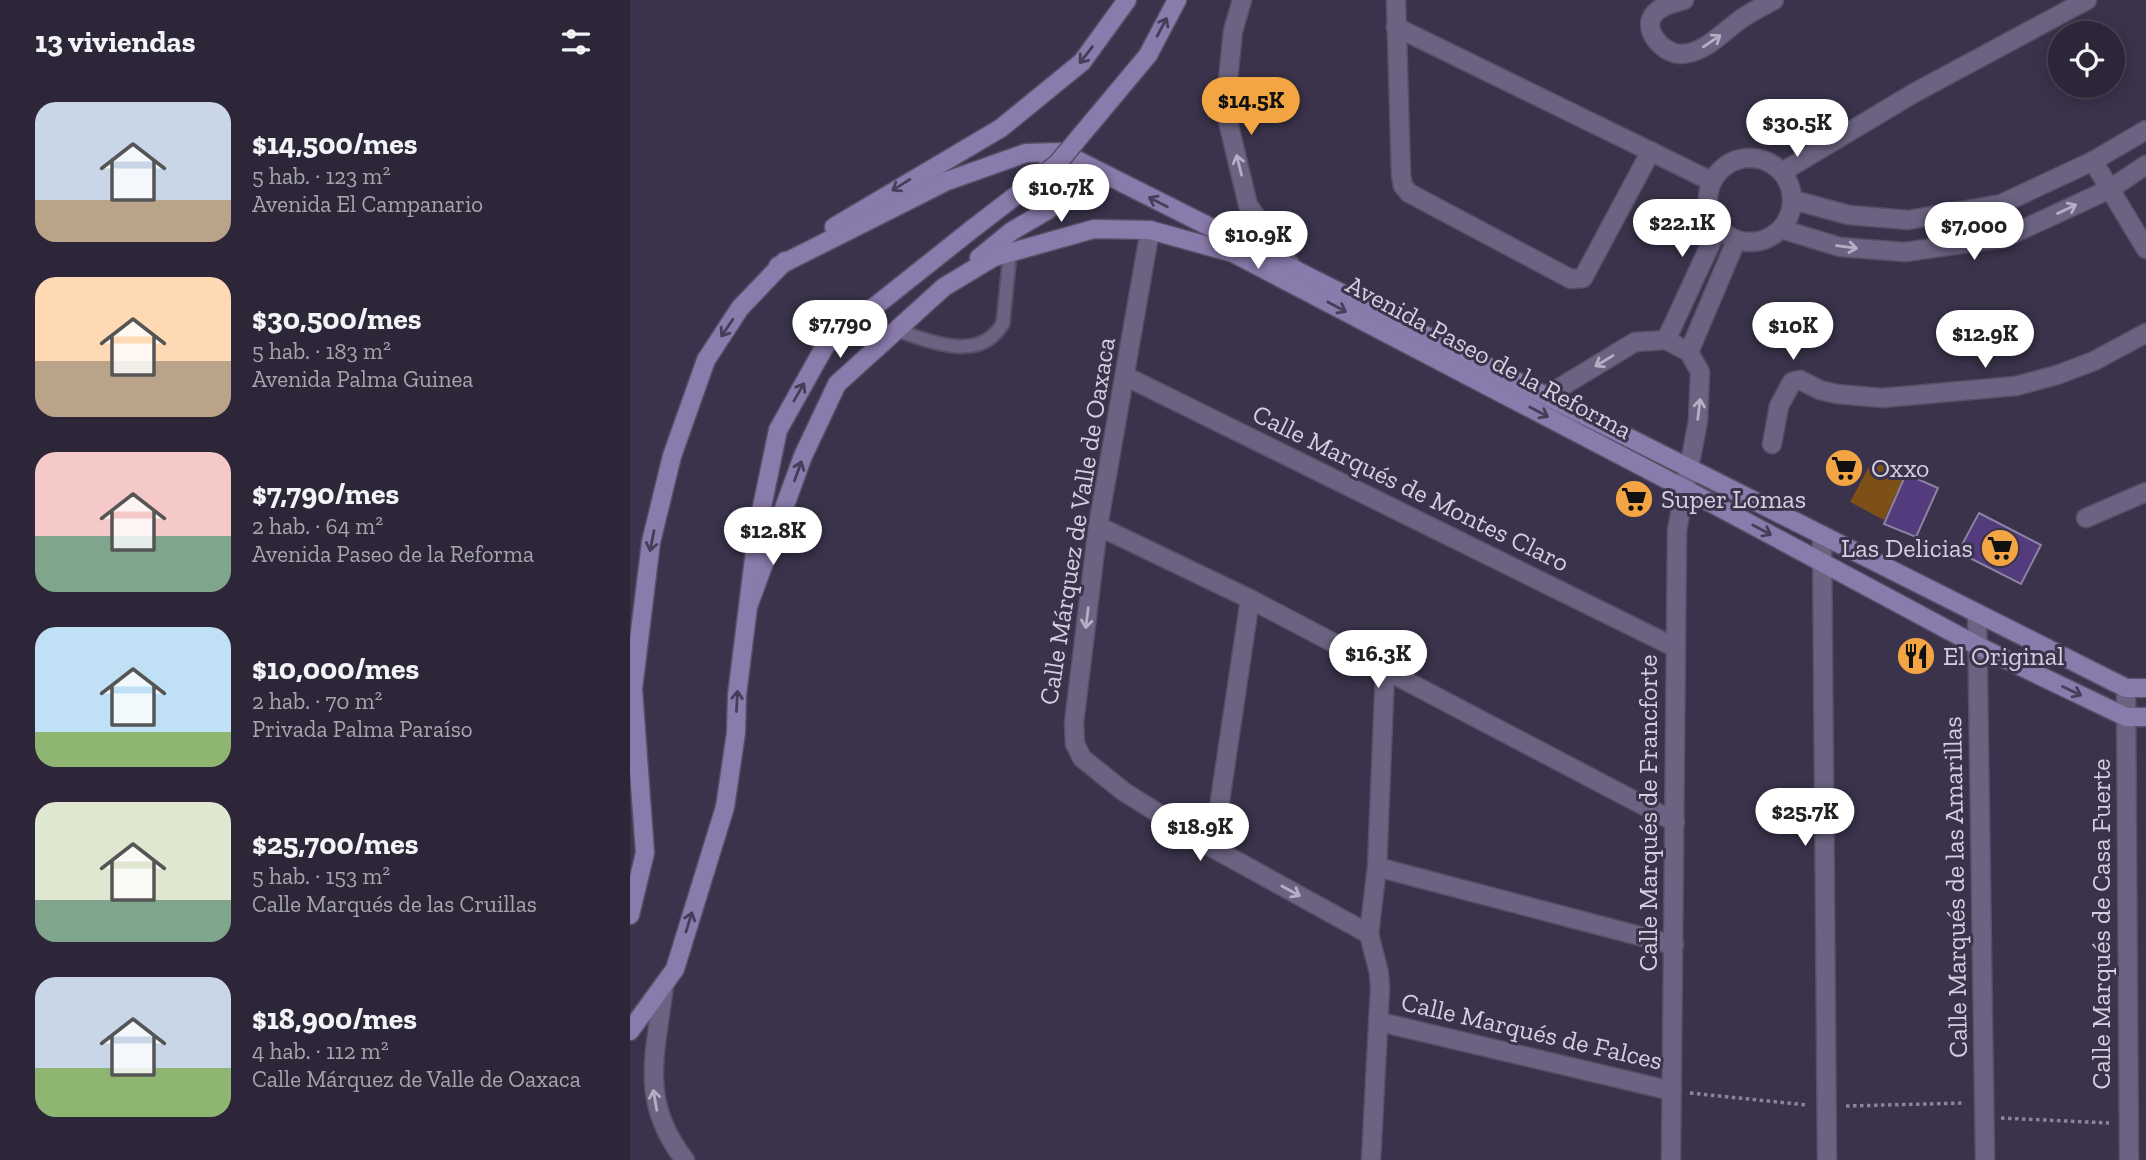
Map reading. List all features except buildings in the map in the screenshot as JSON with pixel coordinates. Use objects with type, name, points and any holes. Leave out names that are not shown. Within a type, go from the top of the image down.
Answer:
[{"type":"street","points":[[630,915],[645,853],[633,689],[651,542],[672,456],[706,360],[740,308],[778,266],[854,214],[1001,128],[1082,62],[1126,0]]},
{"type":"street","name":"Avenida Paseo de la Reforma","points":[[630,1031],[675,969],[725,807],[736,733],[737,695],[758,526],[778,430],[825,346],[1057,164],[1148,55],[1177,0]]},
{"type":"street","points":[[1242,0],[1233,31],[1225,109],[1248,205],[1292,267]]},
{"type":"street","points":[[1396,0],[1403,186],[1409,192],[1572,279],[1583,278],[1651,151]]},
{"type":"street","points":[[1684,0],[1658,9],[1650,24],[1654,37],[1664,48],[1681,54],[1694,52],[1713,41],[1774,0]]},
{"type":"street","points":[[1782,172],[1914,93],[2087,0]]},
{"type":"street","points":[[1396,27],[1711,181]]},
{"type":"street","points":[[1793,200],[1849,215],[1908,220],[2001,204],[2093,161],[2146,130]]},
{"type":"street","name":"Avenida Paseo de la Reforma","points":[[778,266],[947,181],[1026,153],[1061,152],[2126,688],[2146,688]]},
{"type":"street","points":[[944,287],[1012,231],[1048,210],[1066,190],[1065,174],[1060,162],[1026,153]]},
{"type":"street","points":[[1744,157],[1765,160],[1782,172],[1790,185],[1793,200],[1791,211],[1781,229],[1761,242],[1736,241],[1717,228],[1707,206],[1711,181],[1725,165],[1744,157]]},
{"type":"street","points":[[2093,161],[2146,249]]},
{"type":"street","points":[[1781,229],[1840,247],[1905,252],[2004,238],[2110,189],[2146,165]]},
{"type":"street","points":[[1666,340],[1717,228]]},
{"type":"street","name":"Avenida Paseo de la Reforma","points":[[750,604],[803,456],[837,384],[944,287],[994,257],[1094,229],[1150,230],[1233,253],[1685,489],[1978,646],[2126,717],[2146,717]]},
{"type":"street","name":"Calle Márquez de Valle de Oaxaca","points":[[1150,230],[1098,526],[1074,723],[1075,744],[1082,758],[1123,791],[1213,848],[1369,934]]},
{"type":"street","points":[[1546,396],[1636,342],[1666,340],[1689,352],[1736,241]]},
{"type":"street","points":[[1772,444],[1779,406],[1792,382],[1800,380],[1820,390],[1838,394],[1882,398],[2016,386],[2094,361],[2146,333]]},
{"type":"street","name":"Calle Marqués de Francforte","points":[[1671,1160],[1677,530],[1701,396],[1700,372],[1689,352]]},
{"type":"street","name":"Calle Marqués de Montes Claro","points":[[1125,376],[1674,647]]},
{"type":"street","points":[[2086,518],[2146,492]]},
{"type":"street","points":[[1098,526],[1250,600],[1675,822]]},
{"type":"street","points":[[1822,535],[1827,1160]]},
{"type":"street","points":[[1213,848],[1250,600]]},
{"type":"street","name":"Calle Marqués de las Amarillas","points":[[1977,613],[1985,1160]]},
{"type":"street","points":[[1371,1160],[1380,1021],[1379,974],[1369,934],[1377,867],[1385,672]]},
{"type":"street","name":"Calle Marqués de Casa Fuerte","points":[[2126,688],[2129,1160]]},
{"type":"street","points":[[1377,867],[1674,945]]},
{"type":"street","points":[[664,985],[652,1082],[656,1109],[670,1141],[685,1160]]},
{"type":"street","name":"Calle Marqués de Falces","points":[[1380,1021],[1672,1091]]},
{"type":"lane","points":[[896,330],[955,348],[971,346],[998,332],[1003,323],[1010,253]]},
{"type":"path","points":[[1984,1117],[2129,1124]]},
{"type":"shaded area","points":[[1873,459],[1906,474],[1884,520],[1850,502]]},
{"type":"place","name":"Oxxo","points":[[1844,468]]},
{"type":"place","name":"Super Lomas","points":[[1634,499]]},
{"type":"place","name":"Las Delicias","points":[[2000,548]]},
{"type":"place","name":"El Original","points":[[1916,656]]}]
